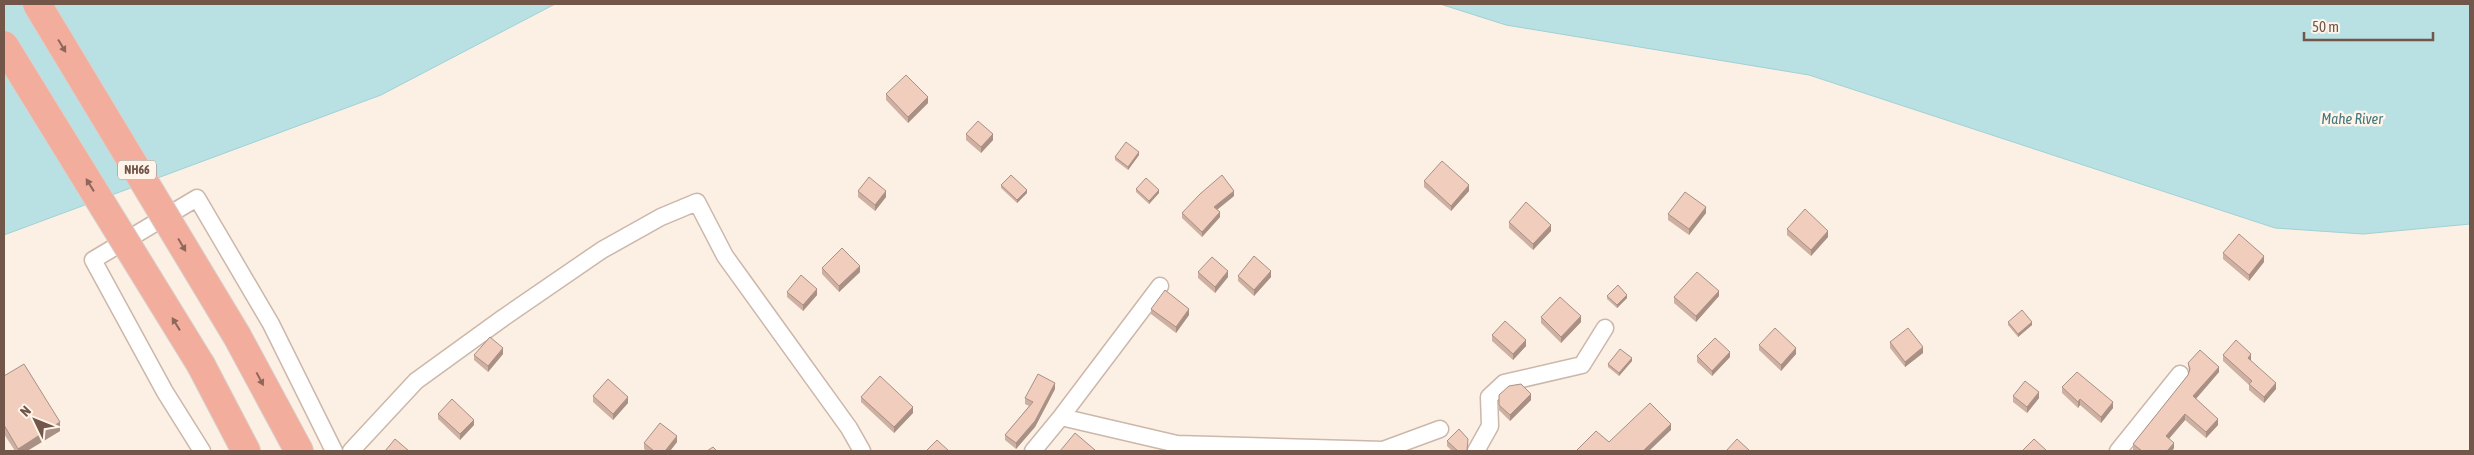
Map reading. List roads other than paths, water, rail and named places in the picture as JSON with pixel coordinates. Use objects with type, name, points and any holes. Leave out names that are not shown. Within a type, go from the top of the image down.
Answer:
[{"type":"highway","name":"NH66","points":[[37,4],[237,336],[299,451]]},
{"type":"highway","points":[[4,45],[201,365],[246,451]]},
{"type":"street","points":[[202,451],[165,392],[93,260],[197,198],[271,324],[334,451]]},
{"type":"street","points":[[351,451],[416,381],[456,352],[602,250],[661,217],[697,202],[726,256],[849,428],[862,451]]},
{"type":"street","points":[[1033,451],[1160,286]]},
{"type":"street","points":[[1476,451],[1490,426],[1489,397],[1504,383],[1582,365],[1605,328]]},
{"type":"street","points":[[2118,451],[2180,374]]},
{"type":"street","points":[[1061,417],[1177,444],[1383,450],[1440,429]]},
{"type":"water","points":[[4,4],[555,4],[381,95],[4,235]]},
{"type":"water","name":"Mahe River","points":[[1440,4],[2470,4],[2470,224],[2363,234],[2275,228],[1809,75],[1506,25]]}]
